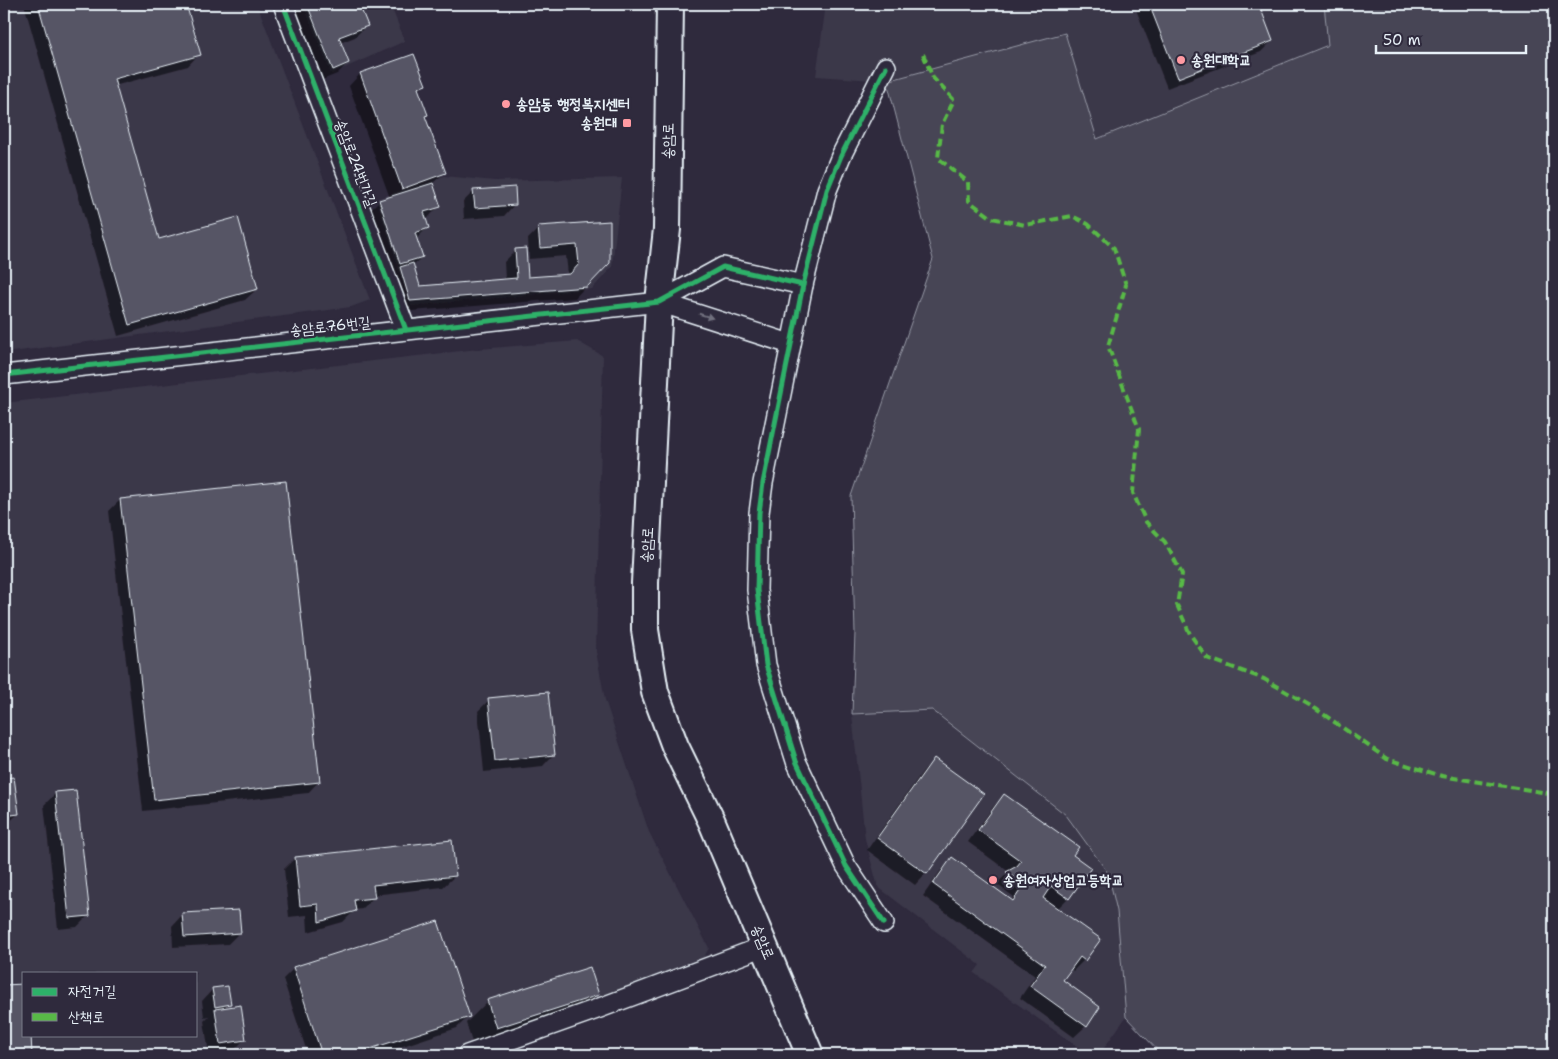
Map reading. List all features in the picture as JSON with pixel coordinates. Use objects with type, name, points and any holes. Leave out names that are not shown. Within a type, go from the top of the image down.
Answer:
[{"type":"main road","name":"송암로","points":[[670,4],[667,229],[659,302],[645,583],[645,630],[655,692],[675,746],[712,822],[810,1055]]},
{"type":"street","name":"송암로24번가길","points":[[283,4],[406,330]]},
{"type":"street","points":[[884,923],[846,866],[796,761],[766,665],[757,590],[759,514],[763,483],[803,285],[827,190],[886,67]]},
{"type":"street","points":[[659,302],[723,267],[803,285]]},
{"type":"street","name":"송암로76번길","points":[[4,375],[659,302]]},
{"type":"street","points":[[659,302],[790,344]]},
{"type":"street","points":[[467,1055],[765,946]]},
{"type":"shaded area","points":[[4,4],[257,4],[370,300],[351,307],[4,353]]},
{"type":"shaded area","points":[[303,4],[390,4],[405,41],[331,74]]},
{"type":"shaded area","name":"송원대학교","points":[[826,4],[1324,4],[1328,45],[1097,139],[887,81],[816,76]]},
{"type":"shaded area","points":[[1324,4],[1554,4],[1554,1055],[1162,1055],[1126,1017],[1117,911],[1108,873],[1066,815],[932,710],[852,714],[855,633],[851,496],[933,259],[887,81],[1065,33],[1097,139],[1328,45]]},
{"type":"shaded area","points":[[444,176],[495,181],[622,178],[612,267],[592,289],[411,306],[376,199]]},
{"type":"shaded area","points":[[577,341],[603,356],[596,651],[605,700],[649,832],[709,948],[704,957],[450,1055],[4,1055],[4,403],[478,349]]},
{"type":"shaded area","name":"송원여자상업고등학교","points":[[932,710],[1066,815],[1108,873],[1117,911],[1126,1017],[1099,1055],[1089,1055],[974,973],[980,965],[878,887],[865,839],[852,714]]},
{"type":"building","points":[[38,4],[186,4],[201,55],[114,79],[159,239],[238,217],[258,289],[129,325]]},
{"type":"building","points":[[307,4],[359,4],[368,26],[339,37],[349,63],[333,70]]},
{"type":"building","points":[[1149,4],[1259,4],[1273,41],[1178,78]]},
{"type":"building","points":[[414,54],[426,85],[418,88],[428,115],[425,116],[446,173],[402,189],[360,73]]},
{"type":"building","points":[[433,183],[441,207],[424,212],[429,228],[415,233],[423,257],[400,264],[379,200]]},
{"type":"building","points":[[515,187],[516,205],[475,208],[473,190]]},
{"type":"building","points":[[610,221],[610,263],[587,287],[410,301],[400,267],[413,263],[420,286],[517,278],[515,249],[526,248],[528,277],[570,274],[579,264],[577,245],[540,248],[538,226]]},
{"type":"building","points":[[286,481],[320,782],[154,800],[120,499]]},
{"type":"building","points":[[548,692],[555,755],[495,761],[488,698]]},
{"type":"building","points":[[934,758],[984,794],[927,874],[877,838]]},
{"type":"building","points":[[14,777],[19,814],[4,816],[4,778]]},
{"type":"building","points":[[76,790],[90,916],[69,918],[55,792]]},
{"type":"building","points":[[1004,794],[1079,847],[1073,855],[1091,868],[1069,899],[1051,886],[1043,898],[1101,939],[1085,961],[1080,957],[1063,980],[1100,1007],[1087,1027],[1030,986],[1045,965],[933,884],[952,857],[1013,901],[1024,885],[1006,872],[1017,866],[1021,861],[978,830]]},
{"type":"building","points":[[452,840],[456,876],[373,885],[375,898],[354,900],[356,911],[319,922],[318,904],[300,906],[295,857]]},
{"type":"building","points":[[239,910],[241,933],[184,937],[182,913]]},
{"type":"building","points":[[438,921],[470,1017],[351,1055],[322,1055],[293,967]]},
{"type":"building","points":[[590,967],[599,995],[496,1028],[487,1000]]},
{"type":"building","points":[[22,984],[22,1036],[31,1036],[32,1055],[4,1055],[4,985]]},
{"type":"building","points":[[228,986],[231,1004],[215,1007],[212,988]]},
{"type":"building","points":[[241,1005],[246,1040],[220,1044],[215,1009]]},
{"type":"marked path","points":[[923,54],[933,78],[954,100],[942,124],[938,158],[968,182],[969,201],[992,218],[1025,225],[1072,216],[1088,224],[1114,248],[1126,285],[1108,346],[1139,429],[1133,493],[1146,522],[1165,542],[1182,574],[1177,605],[1190,634],[1207,658],[1264,679],[1316,709],[1387,759],[1442,776],[1554,794]]},
{"type":"cycle path","points":[[283,4],[406,330]]},
{"type":"cycle path","points":[[884,923],[846,866],[796,761],[766,665],[757,590],[759,513],[763,483],[803,285],[827,190],[841,156],[886,67]]},
{"type":"cycle path","points":[[4,375],[659,302],[723,267],[803,285]]},
{"type":"place","name":"송원대학교","points":[[1181,60]]},
{"type":"place","name":"송암동 행정복지센터","points":[[506,104]]},
{"type":"place","name":"송원대","points":[[627,123]]},
{"type":"place","name":"송원여자상업고등학교","points":[[993,880]]}]
